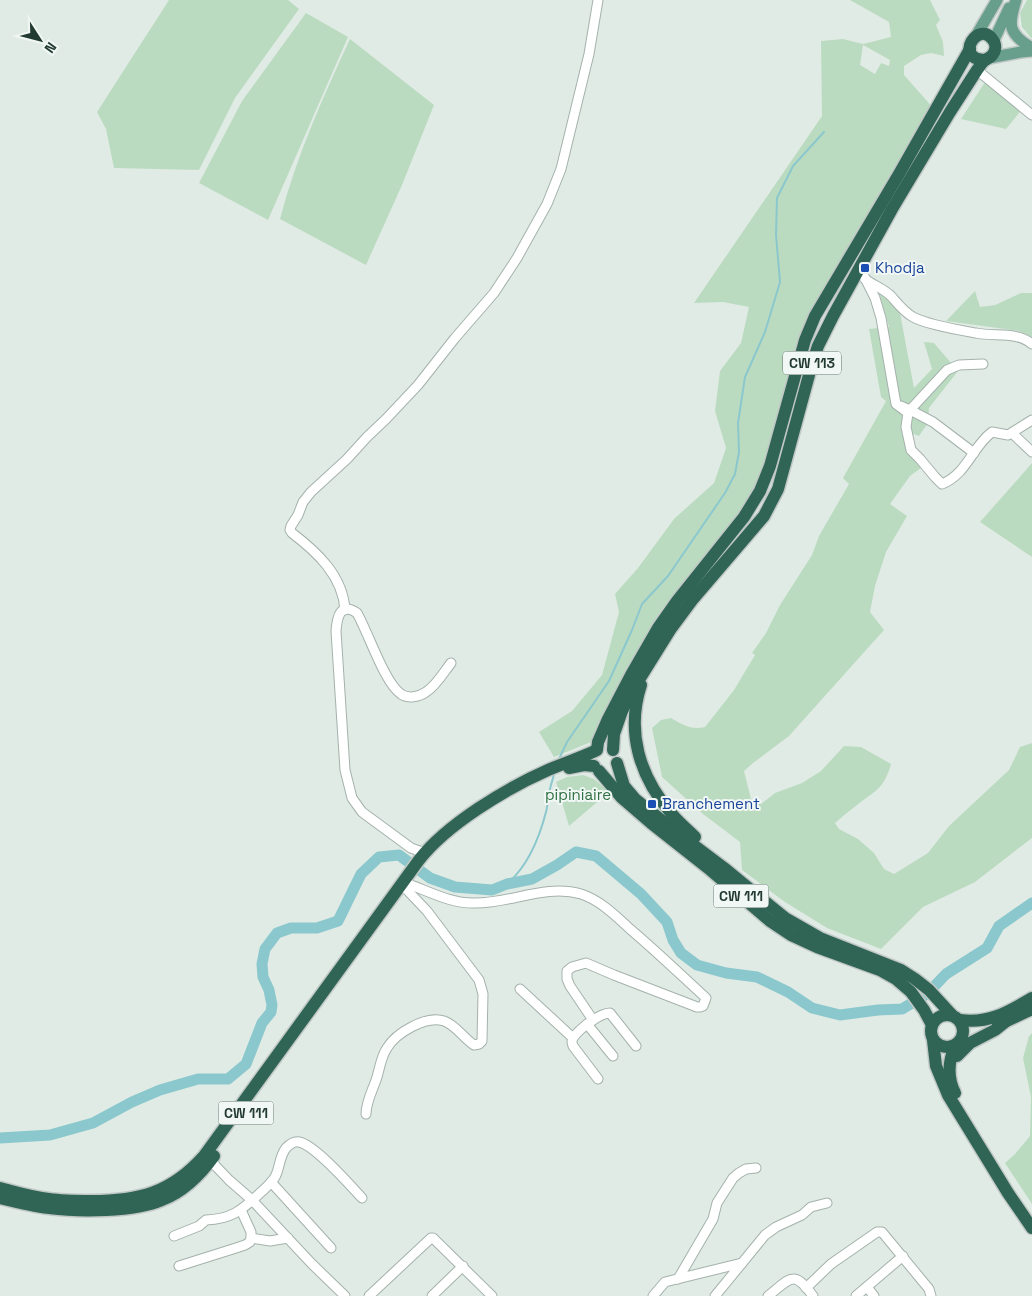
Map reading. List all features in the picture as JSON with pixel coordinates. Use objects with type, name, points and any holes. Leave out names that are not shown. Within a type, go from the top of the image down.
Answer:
[{"type":"highway","points":[[986,34],[995,43],[993,55],[983,63],[971,54],[970,44],[976,36],[986,34]]},
{"type":"highway","points":[[597,768],[592,759],[608,719],[658,628],[677,601],[744,517],[760,491],[770,466],[805,340],[815,316],[970,49]]},
{"type":"highway","name":"CW 113","points":[[649,664],[684,611],[764,516],[778,489],[818,346],[840,303],[862,273],[896,203],[950,112],[983,63]]},
{"type":"highway","points":[[613,750],[614,734],[622,711],[649,664]]},
{"type":"highway","points":[[649,664],[638,695],[634,716],[635,738],[640,760],[662,802],[724,868],[794,925],[833,944],[893,966],[911,983],[939,1000],[963,1011],[1006,1017]]},
{"type":"highway","points":[[563,767],[597,768],[608,772],[615,767],[617,756],[613,750],[605,747],[596,751]]},
{"type":"highway","name":"CW 111","points":[[0,1198],[40,1207],[70,1210],[109,1210],[144,1206],[164,1200],[195,1178],[207,1158],[410,883],[423,859],[473,821],[511,796],[547,774],[596,751]]},
{"type":"highway","name":"CW 111","points":[[617,763],[624,786],[635,799],[724,868]]},
{"type":"highway","name":"CW 111","points":[[597,768],[622,798],[780,928],[817,947],[911,983],[932,1025]]},
{"type":"highway","points":[[933,1040],[945,1048],[1006,1017],[1032,998]]},
{"type":"highway","points":[[939,1000],[964,1028],[950,1058],[949,1072],[951,1085],[966,1112],[1032,1213]]},
{"type":"highway","points":[[1032,1008],[1006,1017],[983,1021],[969,1021],[944,1015],[934,1021],[931,1033],[936,1066],[948,1095],[1032,1228]]},
{"type":"highway","points":[[949,1072],[956,1059],[970,1043],[995,1030],[1006,1017]]},
{"type":"highway","name":"CW 111","points":[[0,1188],[49,1200],[124,1200],[151,1194],[170,1184],[207,1158]]},
{"type":"main road","points":[[976,36],[997,0]]},
{"type":"main road","points":[[1015,0],[1000,26],[995,43],[1028,50]]},
{"type":"main road","points":[[1015,0],[1010,18],[1012,31],[1028,50]]},
{"type":"main road","points":[[983,63],[1028,50]]},
{"type":"street","points":[[345,610],[342,592],[335,576],[317,554],[292,533],[290,530],[291,526],[303,502],[311,492],[347,459],[418,385],[494,293],[517,258],[547,204],[561,168],[589,54],[598,0]]},
{"type":"street","points":[[983,63],[1032,114]]},
{"type":"street","points":[[862,273],[890,295],[904,311],[915,318],[978,334],[999,334],[1024,339],[1032,344]]},
{"type":"street","points":[[862,273],[875,298],[881,318],[896,404],[908,413],[906,427],[911,450],[942,484],[952,480],[960,472],[985,437],[992,432],[1008,436],[1032,420]]},
{"type":"street","points":[[910,410],[947,370],[958,365],[983,364]]},
{"type":"street","points":[[896,404],[939,426],[974,452]]},
{"type":"street","points":[[1012,433],[1032,452]]},
{"type":"street","points":[[423,859],[362,812],[352,798],[345,770],[336,632],[339,614],[345,610],[352,609],[357,613],[385,674],[402,695],[409,697],[426,692],[451,663]]},
{"type":"street","points":[[410,883],[445,898],[475,904],[545,892],[565,891],[592,898],[609,910],[649,945],[706,998],[703,1006],[696,1008],[586,963],[572,967],[568,971],[567,979],[570,986],[590,1022],[613,1056]]},
{"type":"street","points":[[366,1114],[367,1103],[383,1054],[388,1046],[408,1028],[421,1023],[442,1020],[449,1023],[474,1045],[479,1044],[482,1040],[483,994],[479,980],[427,911],[410,883]]},
{"type":"street","points":[[520,989],[573,1038]]},
{"type":"street","points":[[598,1079],[572,1042],[573,1038],[590,1022],[606,1013],[610,1013],[636,1046]]},
{"type":"street","points":[[174,1236],[199,1226],[206,1220],[225,1217],[241,1210],[271,1182],[285,1150],[289,1145],[297,1142],[314,1150],[362,1198]]},
{"type":"street","points":[[207,1158],[252,1200],[345,1296]]},
{"type":"street","points":[[678,1278],[713,1219],[717,1203],[733,1178],[746,1169],[756,1168]]},
{"type":"street","points":[[271,1182],[331,1248]]},
{"type":"street","points":[[715,1296],[761,1239],[771,1230],[802,1215],[811,1207],[827,1203]]},
{"type":"street","points":[[179,1266],[250,1242],[251,1232],[241,1210]]},
{"type":"street","points":[[806,1288],[831,1264],[877,1232],[882,1232],[930,1289],[931,1296]]},
{"type":"street","points":[[251,1238],[270,1241],[288,1238]]},
{"type":"street","points":[[369,1296],[431,1238],[463,1266],[492,1296]]},
{"type":"street","points":[[856,1296],[903,1256]]},
{"type":"street","points":[[652,1296],[665,1282],[743,1263]]},
{"type":"street","points":[[432,1296],[463,1266]]},
{"type":"street","points":[[768,1296],[789,1280],[796,1279],[813,1296]]},
{"type":"street","points":[[867,1287],[874,1296]]},
{"type":"green space","points":[[169,0],[288,0],[299,9],[235,98],[199,170],[114,168],[106,129],[97,112]]},
{"type":"green space","points":[[850,0],[930,0],[940,20],[936,25],[943,42],[944,56],[931,53],[921,55],[904,66],[904,75],[935,110],[815,316],[758,489],[727,532],[662,609],[641,644],[591,742],[554,757],[539,732],[572,711],[602,675],[619,612],[615,594],[638,568],[674,519],[714,483],[726,448],[715,411],[720,371],[741,343],[749,307],[723,302],[694,303],[822,116],[821,41],[843,39],[863,44],[891,37],[889,22]],"holes":[[[863,45],[890,60],[889,66],[881,63],[875,74],[860,65]]]},
{"type":"green space","points":[[1027,0],[1032,0],[1032,39],[1022,27],[1020,13]]},
{"type":"green space","points":[[306,13],[348,37],[268,220],[199,183],[242,101]]},
{"type":"green space","points":[[350,39],[434,105],[402,185],[366,265],[280,219],[302,150]]},
{"type":"green space","points":[[987,79],[1023,108],[1006,129],[961,119]]},
{"type":"green space","points":[[975,291],[980,307],[995,305],[1021,293],[1032,293],[1032,337],[1019,331],[946,321]]},
{"type":"green space","points":[[879,292],[888,298],[900,313],[914,388],[932,369],[924,342],[934,343],[958,371],[929,408],[928,423],[919,436],[914,434],[906,448],[921,468],[910,476],[890,504],[907,516],[886,552],[875,586],[870,612],[884,630],[789,736],[744,771],[751,799],[761,804],[775,793],[802,783],[821,771],[844,746],[861,747],[891,764],[879,788],[835,823],[839,829],[858,839],[874,853],[884,869],[894,874],[928,853],[949,826],[1009,770],[1020,747],[1032,743],[1032,838],[975,882],[923,907],[881,949],[827,928],[785,902],[742,870],[740,842],[703,814],[662,777],[652,728],[661,720],[671,718],[683,725],[705,727],[734,690],[755,655],[752,653],[812,555],[819,536],[849,484],[843,478],[886,401],[881,397],[869,329],[889,327]]},
{"type":"green space","points":[[1032,463],[1032,557],[980,522]]},
{"type":"green space","name":"pipiniaire","points":[[583,775],[594,779],[609,792],[569,826],[556,782],[567,777]]},
{"type":"green space","points":[[1032,1033],[1032,1204],[1005,1163],[1030,1136],[1031,1097],[1023,1058],[1029,1036]]},
{"type":"waterway","points":[[559,759],[567,742],[609,681],[642,604],[668,576],[725,493],[735,474],[739,452],[738,423],[745,377],[765,332],[780,282],[776,235],[777,198],[793,166],[824,132]]},
{"type":"waterway","points":[[507,884],[521,869],[536,842],[546,812],[554,774]]},
{"type":"waterway","points":[[0,1138],[50,1135],[93,1123],[132,1102],[160,1090],[198,1079],[228,1079],[246,1064],[262,1023],[271,1012],[272,1005],[269,990],[263,977],[262,964],[265,949],[277,933],[291,928],[317,928],[338,921],[361,874],[379,857],[399,855],[430,878],[455,887],[492,890],[507,884],[532,879],[576,852],[596,856],[641,894],[667,922],[673,940],[681,953],[697,965],[726,973],[757,977],[788,992],[812,1008],[840,1015],[902,1009],[927,994],[946,974],[987,948],[999,926],[1032,903]]},
{"type":"place","name":"Khodja","points":[[865,268]]},
{"type":"place","name":"Branchement","points":[[652,804]]}]
